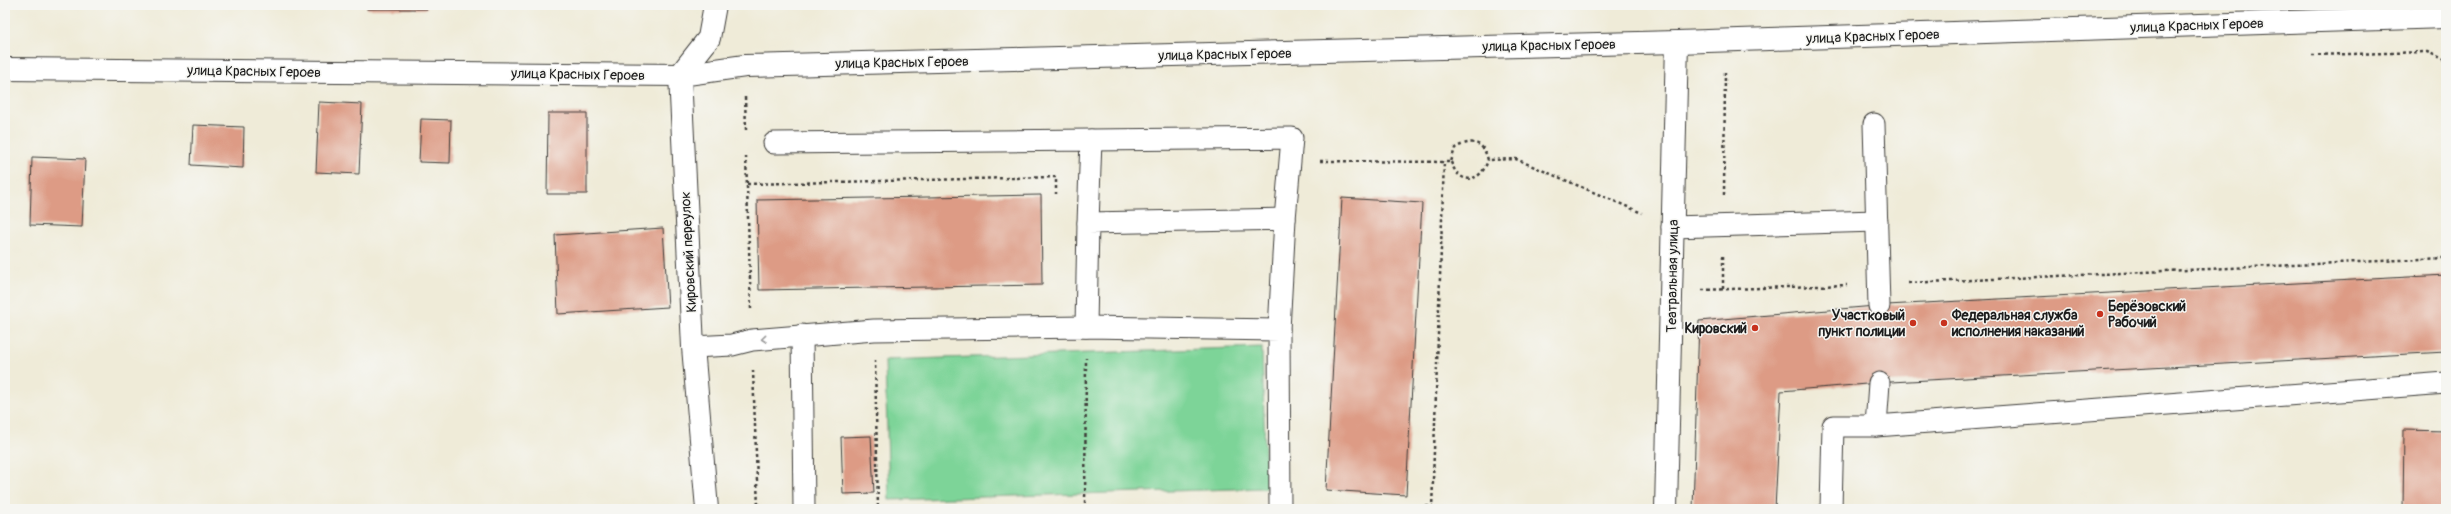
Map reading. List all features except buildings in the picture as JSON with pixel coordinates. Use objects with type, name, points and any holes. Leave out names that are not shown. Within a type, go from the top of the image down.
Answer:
[{"type":"main road","points":[[680,75],[709,38],[715,5]]},
{"type":"main road","name":"улица Красных Героев","points":[[5,69],[680,75],[745,66],[1677,42],[2446,17]]},
{"type":"main road","name":"Театральная улица","points":[[1666,509],[1677,42]]},
{"type":"main road","name":"Кировский переулок","points":[[680,75],[693,347],[706,509]]},
{"type":"lane","points":[[1874,124],[1879,306]]},
{"type":"lane","points":[[774,144],[1292,138],[1285,219],[1279,330],[1280,509]]},
{"type":"lane","points":[[1086,327],[1091,140]]},
{"type":"lane","points":[[1088,223],[1285,219]]},
{"type":"lane","points":[[1672,227],[1877,221]]},
{"type":"lane","points":[[693,347],[732,346],[752,340],[874,330],[1086,327],[1279,330]]},
{"type":"lane","points":[[802,335],[804,509]]},
{"type":"lane","points":[[1831,509],[1833,426],[1876,426],[2446,382]]},
{"type":"lane","points":[[1876,426],[1878,383]]},
{"type":"path","points":[[2308,55],[2427,52],[2446,60]]},
{"type":"path","points":[[745,66],[746,137]]},
{"type":"path","points":[[1723,289],[1725,69],[1733,69]]},
{"type":"path","points":[[1466,142],[1476,143],[1486,151],[1488,160],[1485,172],[1475,178],[1463,178],[1454,171],[1451,162],[1455,148],[1466,142]]},
{"type":"path","points":[[746,153],[751,310],[758,310]]},
{"type":"path","points":[[1488,160],[1516,159],[1672,227]]},
{"type":"path","points":[[1336,509],[1432,508],[1444,161]]},
{"type":"path","points":[[1314,162],[1451,162]]},
{"type":"path","points":[[747,184],[1056,177],[1056,199]]},
{"type":"path","points":[[1672,291],[1878,284],[2444,258],[2446,254]]},
{"type":"path","points":[[1085,509],[1086,327]]},
{"type":"path","points":[[874,330],[878,509]]},
{"type":"path","points":[[752,340],[758,509]]},
{"type":"green space","points":[[1262,347],[1266,488],[889,500],[885,360]]},
{"type":"place","name":"Берёзовский Рабочий","points":[[2100,314]]},
{"type":"place","name":"Участковый пункт полиции","points":[[1913,323]]},
{"type":"place","name":"Федеральная служба исполнения наказаний","points":[[1944,323]]},
{"type":"place","name":"Кировский","points":[[1755,328]]}]
